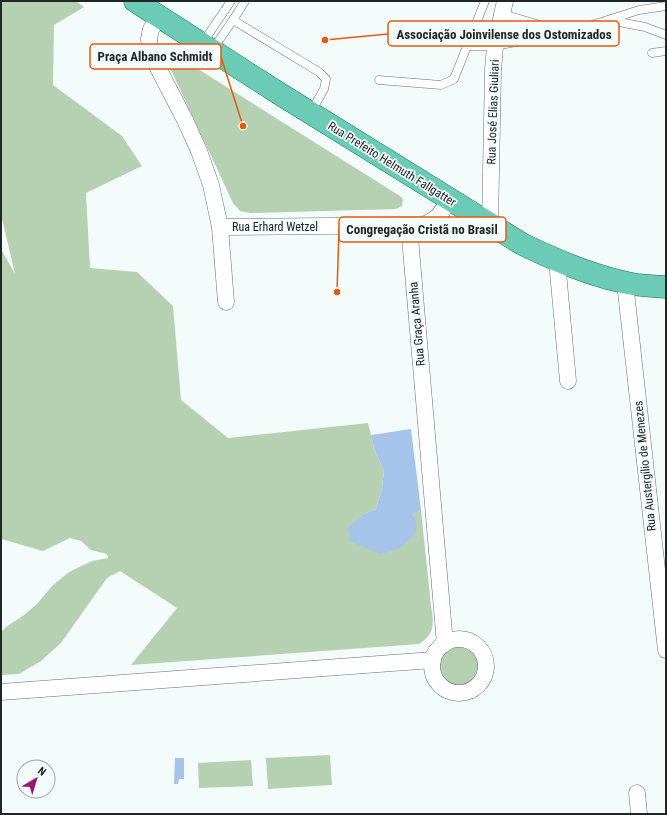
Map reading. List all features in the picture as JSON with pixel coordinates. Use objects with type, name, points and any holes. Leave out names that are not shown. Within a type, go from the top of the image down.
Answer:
[{"type":"main road","name":"Rua Prefeito Helmuth Fallgatter","points":[[135,1],[310,113],[522,244],[557,261],[590,274],[625,283],[666,287]]},
{"type":"street","name":"Rua José Elias Giuliari","points":[[490,224],[493,70],[495,46],[503,7]]},
{"type":"street","name":"Rua Erhard Wetzel","points":[[160,17],[151,29],[149,39],[150,49],[199,151],[211,185],[220,227],[423,225],[434,221],[450,200]]},
{"type":"street","name":"Rua Graça Aranha","points":[[409,226],[445,644]]},
{"type":"street","points":[[220,227],[226,302]]},
{"type":"street","points":[[557,261],[568,381]]},
{"type":"street","name":"Rua Austergílio de Menezes","points":[[625,283],[666,650]]},
{"type":"street","points":[[453,640],[471,642],[484,655],[486,664],[485,673],[481,682],[475,688],[467,692],[458,693],[448,691],[441,686],[435,678],[433,660],[435,654],[445,644],[453,640]]},
{"type":"street","points":[[1,692],[433,660]]},
{"type":"street","points":[[637,793],[639,814]]},
{"type":"lane","points":[[207,48],[231,1]]},
{"type":"lane","points":[[207,48],[233,20],[244,1]]},
{"type":"lane","points":[[379,80],[441,85],[454,79],[485,1]]},
{"type":"lane","points":[[467,46],[495,46],[567,33],[639,10],[666,6]]},
{"type":"lane","points":[[503,7],[567,33]]},
{"type":"lane","points":[[233,20],[319,72],[326,79],[324,89],[310,113]]},
{"type":"lane","points":[[609,20],[645,27],[666,35]]},
{"type":"lane","points":[[652,53],[666,51]]},
{"type":"green space","points":[[1,1],[76,1],[84,7],[54,25],[53,85],[122,136],[142,166],[86,193],[90,268],[137,272],[173,306],[181,400],[228,438],[368,423],[375,451],[384,471],[382,488],[376,509],[364,514],[416,525],[413,514],[421,510],[433,623],[431,632],[419,644],[131,665],[177,608],[120,571],[107,578],[61,643],[41,661],[19,674],[1,675],[1,632],[37,604],[52,586],[69,572],[92,561],[108,558],[107,554],[91,550],[81,541],[70,538],[43,551],[1,539],[1,249],[15,274],[1,214]]},
{"type":"green space","points":[[167,52],[171,52],[400,196],[403,199],[402,206],[396,209],[250,213],[240,211],[233,203],[165,57]]},
{"type":"green space","points":[[455,644],[463,644],[468,645],[475,650],[480,657],[480,675],[475,682],[468,687],[455,688],[447,685],[440,678],[437,670],[437,662],[440,654],[447,647]]},
{"type":"green space","points":[[330,755],[332,785],[268,789],[266,758]]},
{"type":"green space","points":[[251,760],[253,786],[199,788],[198,763]]},
{"type":"water","points":[[411,429],[421,510],[413,514],[417,525],[415,534],[399,549],[380,554],[350,541],[348,528],[364,514],[376,509],[382,488],[384,471],[375,451],[371,435]]},
{"type":"water","points":[[175,758],[184,758],[184,779],[179,779],[178,784],[174,784]]},
{"type":"place","name":"Associação Joinvilense dos Ostomizados","points":[[325,40]]},
{"type":"place","name":"Praça Albano Schmidt","points":[[243,126]]},
{"type":"place","name":"Congregação Cristã no Brasil","points":[[337,292]]}]
